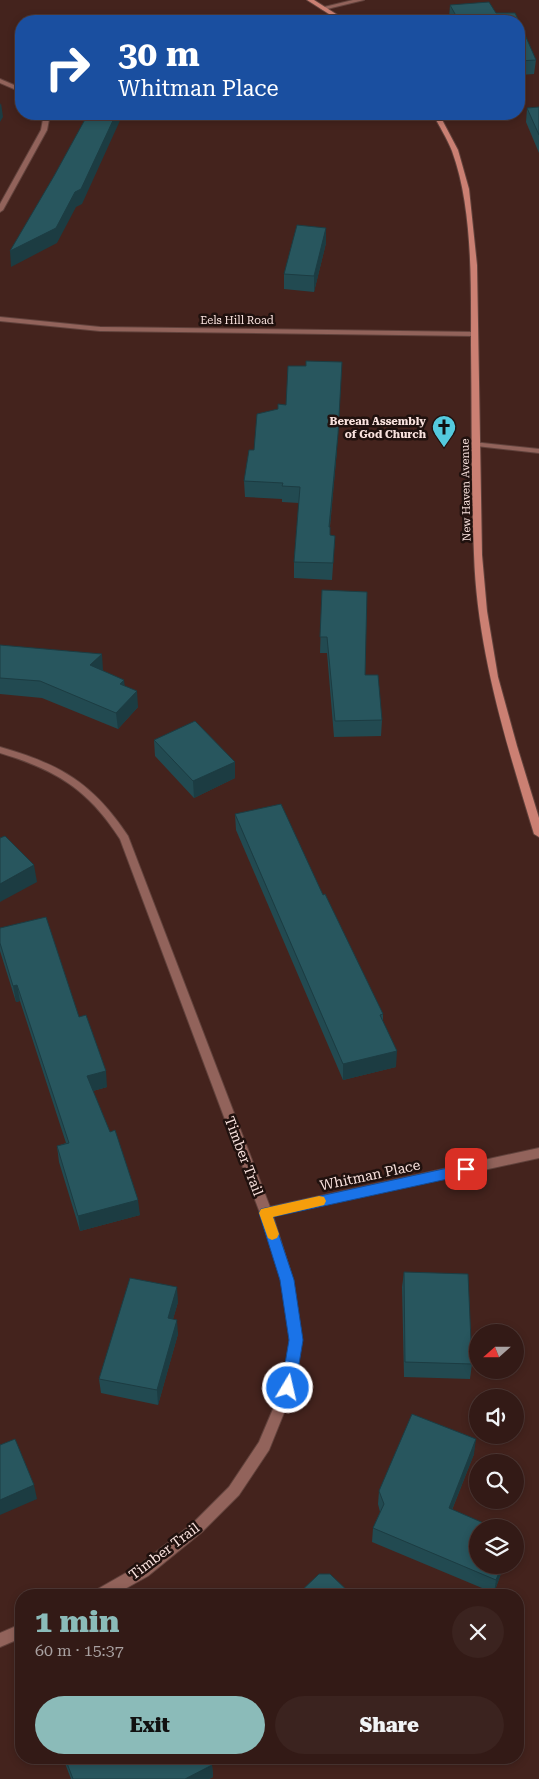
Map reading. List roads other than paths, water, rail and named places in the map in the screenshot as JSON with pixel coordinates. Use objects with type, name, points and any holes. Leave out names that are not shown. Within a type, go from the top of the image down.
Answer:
[{"type":"main road","points":[[310,0],[334,15]]},
{"type":"main road","name":"New Haven Avenue","points":[[439,120],[454,150],[466,189],[474,265],[478,555],[485,620],[494,676],[512,746],[539,834]]},
{"type":"street","points":[[323,8],[360,0]]},
{"type":"street","points":[[0,81],[15,87]]},
{"type":"street","points":[[0,210],[44,130],[46,120]]},
{"type":"street","name":"Eels Hill Road","points":[[0,319],[100,329],[159,331],[474,334]]},
{"type":"street","points":[[476,444],[539,451]]},
{"type":"street","name":"Timber Trail","points":[[0,750],[46,766],[85,788],[114,820],[125,838],[266,1213],[287,1280],[296,1340],[288,1388],[264,1446],[234,1491],[197,1528],[143,1571],[112,1589]]},
{"type":"street","name":"Whitman Place","points":[[266,1213],[539,1153]]},
{"type":"street","points":[[0,1640],[15,1634]]},
{"type":"place","name":"Berean Assembly of God Church","points":[[444,448]]}]
